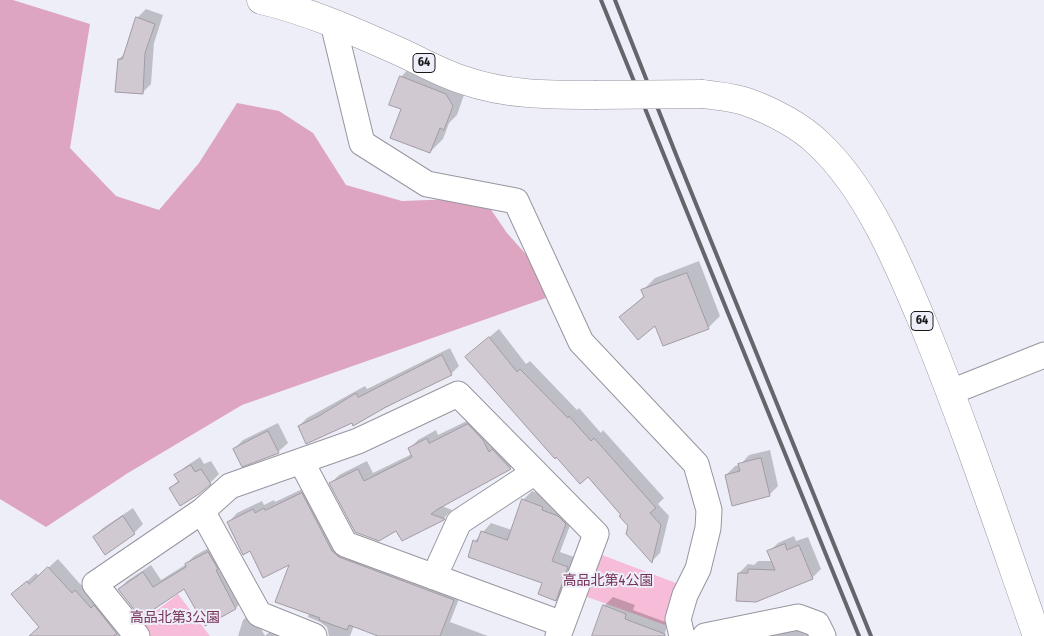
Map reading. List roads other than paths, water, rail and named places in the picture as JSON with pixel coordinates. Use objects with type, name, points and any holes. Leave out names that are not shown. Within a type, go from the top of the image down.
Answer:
[{"type":"main road","name":"64","points":[[261,0],[283,5],[333,23],[461,80],[495,89],[537,95],[703,94],[746,102],[785,119],[819,143],[852,181],[882,235],[909,290],[951,392],[1037,636]]},
{"type":"street","points":[[333,23],[362,144],[427,184],[516,201],[580,342],[696,464],[709,510],[708,528],[698,569],[684,595],[678,619],[682,636]]},
{"type":"street","points":[[951,392],[1044,355]]},
{"type":"street","points":[[137,636],[95,584],[202,511],[230,486],[301,461],[358,441],[458,394],[596,534],[560,630],[434,577],[345,544],[301,461]]},
{"type":"street","points":[[434,577],[459,522],[535,472]]},
{"type":"street","points":[[202,511],[259,614],[314,636]]},
{"type":"street","points":[[705,636],[798,618],[818,624],[823,636]]},
{"type":"railway","points":[[601,0],[859,636]]},
{"type":"railway","points":[[615,0],[871,636]]},
{"type":"park label","name":"高品北第4公園","points":[[608,581]]},
{"type":"park label","name":"高品北第3公園","points":[[175,618]]}]
